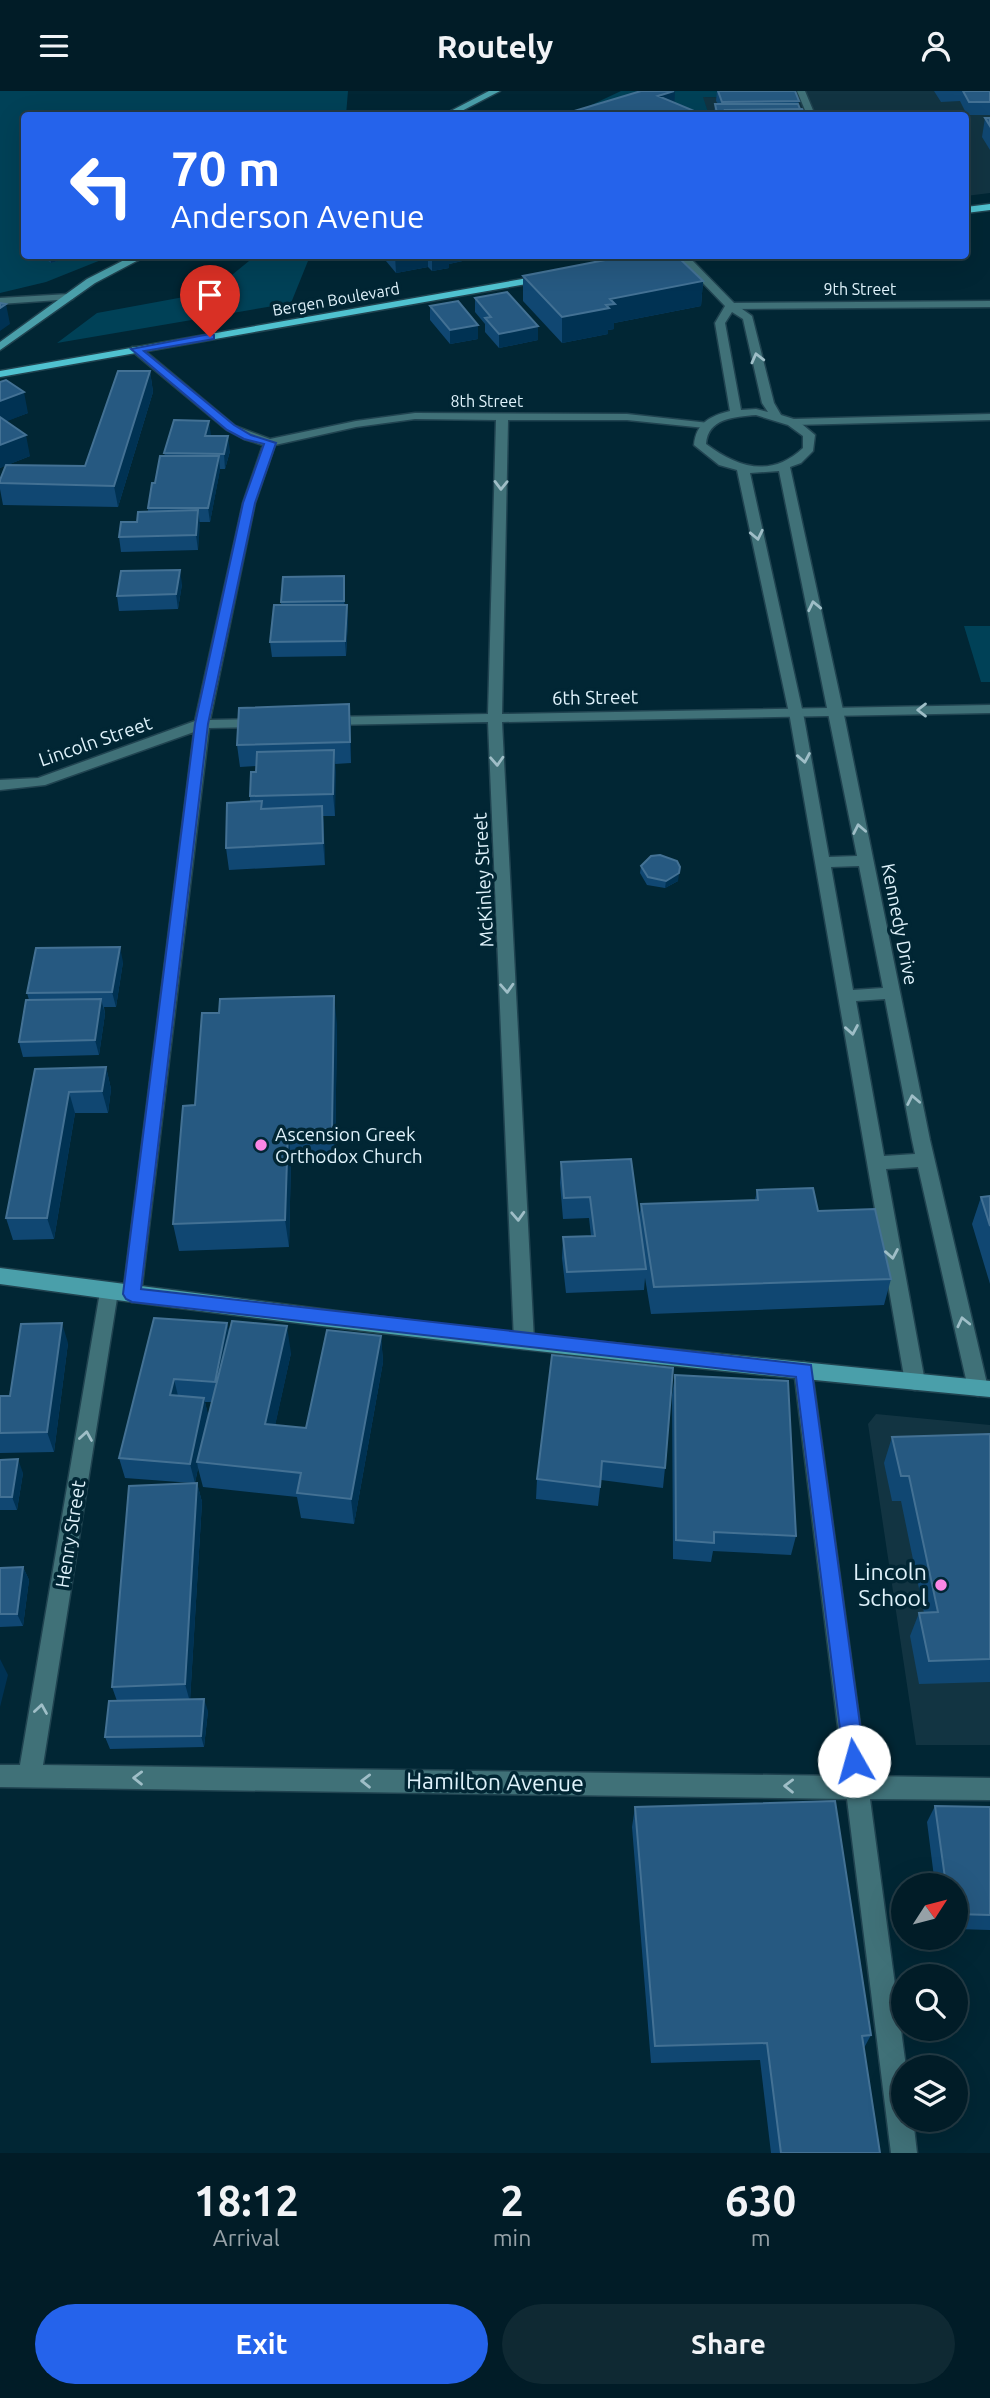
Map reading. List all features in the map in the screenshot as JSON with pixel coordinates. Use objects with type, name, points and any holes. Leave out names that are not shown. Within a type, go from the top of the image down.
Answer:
[{"type":"main road","points":[[454,112],[496,91]]},
{"type":"main road","points":[[969,210],[990,207]]},
{"type":"main road","points":[[0,347],[69,297],[109,271],[134,259]]},
{"type":"main road","name":"Bergen Boulevard","points":[[0,374],[552,277]]},
{"type":"main road","points":[[0,1276],[109,1292],[524,1341],[984,1389]]},
{"type":"street","points":[[801,91],[810,112]]},
{"type":"street","points":[[679,259],[748,318],[768,403],[776,416]]},
{"type":"street","points":[[0,301],[69,297]]},
{"type":"street","name":"9th Street","points":[[731,306],[990,304]]},
{"type":"street","points":[[731,306],[720,323],[736,413]]},
{"type":"street","points":[[132,1294],[202,724],[249,503],[270,443],[248,437],[231,428],[136,349]]},
{"type":"street","points":[[736,413],[776,416],[794,422],[806,431],[812,441],[810,452],[800,461],[764,470],[743,468],[717,460],[700,445],[699,434],[705,425],[718,417],[736,413]]},
{"type":"street","name":"McKinley Street","points":[[502,417],[495,718],[524,1341]]},
{"type":"street","points":[[794,422],[990,417]]},
{"type":"street","name":"8th Street","points":[[270,443],[387,419],[627,418],[705,425]]},
{"type":"street","name":"Kennedy Drive","points":[[784,467],[836,710],[926,1160],[984,1389]]},
{"type":"street","points":[[743,468],[795,712],[915,1382]]},
{"type":"street","name":"6th Street","points":[[313,722],[990,709]]},
{"type":"street","points":[[202,724],[272,722]]},
{"type":"street","name":"Lincoln Street","points":[[0,785],[40,782],[202,724]]},
{"type":"street","points":[[822,862],[866,861]]},
{"type":"street","points":[[846,996],[892,993]]},
{"type":"street","points":[[876,1163],[926,1160]]},
{"type":"street","name":"Henry Street","points":[[30,1776],[109,1292]]},
{"type":"street","points":[[804,1370],[904,2153]]},
{"type":"street","name":"Hamilton Avenue","points":[[0,1776],[990,1789]]},
{"type":"shaded area","points":[[0,91],[348,91],[346,112],[21,112],[21,259],[104,259],[46,282],[0,293]]},
{"type":"shaded area","points":[[621,91],[788,91],[783,98],[703,97],[708,112],[576,112]]},
{"type":"shaded area","points":[[788,91],[990,91],[990,193],[969,196],[969,112],[708,112],[702,97],[782,98]]},
{"type":"shaded area","points":[[309,259],[291,303],[57,343],[97,313],[211,292],[249,261]]},
{"type":"shaded area","points":[[964,626],[990,626],[990,682],[981,682]]},
{"type":"shaded area","name":"Lincoln School","points":[[876,1414],[990,1425],[990,1745],[916,1745],[868,1424]]},
{"type":"building","points":[[641,91],[674,91],[658,96],[692,110],[686,112],[571,112]]},
{"type":"building","points":[[718,91],[795,91],[799,101],[722,102]]},
{"type":"building","points":[[963,91],[990,91],[990,102],[969,102]]},
{"type":"building","points":[[715,104],[798,104],[800,109],[725,110],[717,112]]},
{"type":"building","points":[[802,109],[804,112],[726,112],[725,110]]},
{"type":"building","points":[[610,259],[680,259],[703,281],[610,299],[615,304],[606,305],[609,308],[562,317],[523,276]]},
{"type":"building","points":[[507,292],[538,326],[499,334],[485,318],[491,317],[475,298]]},
{"type":"building","points":[[458,301],[478,325],[450,330],[430,306]]},
{"type":"building","points":[[118,371],[150,371],[114,486],[0,483],[6,465],[85,466]]},
{"type":"building","points":[[6,380],[24,392],[0,401],[0,382]]},
{"type":"building","points":[[0,417],[26,435],[0,445]]},
{"type":"building","points":[[174,420],[209,421],[205,436],[228,436],[224,454],[164,453]]},
{"type":"building","points":[[160,456],[219,456],[208,508],[148,508]]},
{"type":"building","points":[[198,510],[196,535],[119,537],[121,522],[137,522],[138,512]]},
{"type":"building","points":[[180,570],[176,594],[117,596],[121,571]]},
{"type":"building","points":[[344,576],[344,601],[281,602],[283,577]]},
{"type":"building","points":[[274,605],[347,605],[345,641],[270,642]]},
{"type":"building","points":[[349,704],[350,742],[237,745],[239,708]]},
{"type":"building","points":[[334,750],[333,794],[250,796],[251,772],[256,772],[257,752]]},
{"type":"building","points":[[262,801],[261,809],[322,806],[323,843],[226,848],[227,803]]},
{"type":"building","points":[[660,855],[677,861],[680,867],[679,873],[666,881],[648,877],[641,866],[651,856]]},
{"type":"building","points":[[120,947],[112,992],[27,993],[36,948]]},
{"type":"building","name":"Ascension Greek Orthodox Church","points":[[334,996],[332,1129],[288,1130],[285,1220],[173,1224],[183,1106],[195,1105],[202,1013],[219,1013],[220,999]]},
{"type":"building","points":[[101,999],[95,1040],[19,1042],[26,1000]]},
{"type":"building","points":[[106,1067],[102,1091],[69,1092],[47,1218],[6,1218],[35,1069]]},
{"type":"building","points":[[631,1159],[646,1269],[567,1272],[563,1237],[595,1236],[590,1197],[564,1198],[561,1162]]},
{"type":"building","points":[[813,1188],[818,1211],[875,1209],[891,1279],[654,1287],[641,1204],[758,1200],[757,1190]]},
{"type":"building","points":[[990,1196],[990,1226],[981,1197]]},
{"type":"building","points":[[154,1318],[227,1323],[215,1382],[174,1379],[170,1395],[204,1398],[190,1464],[119,1458]]},
{"type":"building","points":[[232,1321],[287,1326],[265,1424],[306,1428],[327,1330],[381,1336],[351,1499],[297,1493],[301,1473],[197,1462]]},
{"type":"building","points":[[62,1323],[47,1432],[0,1433],[0,1396],[10,1396],[21,1324]]},
{"type":"building","points":[[552,1355],[673,1368],[665,1468],[602,1461],[600,1487],[537,1479]]},
{"type":"building","points":[[675,1375],[788,1381],[796,1536],[714,1532],[714,1543],[676,1540]]},
{"type":"building","points":[[990,1434],[990,1659],[929,1661],[919,1613],[938,1612],[909,1476],[901,1476],[892,1437]]},
{"type":"building","points":[[18,1459],[12,1497],[0,1497],[0,1460]]},
{"type":"building","points":[[197,1483],[185,1684],[112,1687],[129,1486]]},
{"type":"building","points":[[23,1567],[17,1614],[0,1614],[0,1568]]},
{"type":"building","points":[[204,1699],[201,1736],[105,1737],[109,1701]]},
{"type":"building","points":[[835,1801],[871,2035],[862,2036],[880,2153],[781,2153],[767,2043],[655,2046],[635,1807]]},
{"type":"building","points":[[935,1806],[990,1807],[990,1915],[968,1914],[968,1873],[944,1873]]},
{"type":"place","name":"Ascension Greek Orthodox Church","points":[[261,1145]]},
{"type":"place","name":"Lincoln School","points":[[941,1585]]},
{"type":"route","points":[[210,337],[136,349],[231,428],[248,437],[270,443],[249,503],[202,724],[132,1294],[524,1341],[804,1370],[854,1761]]}]
